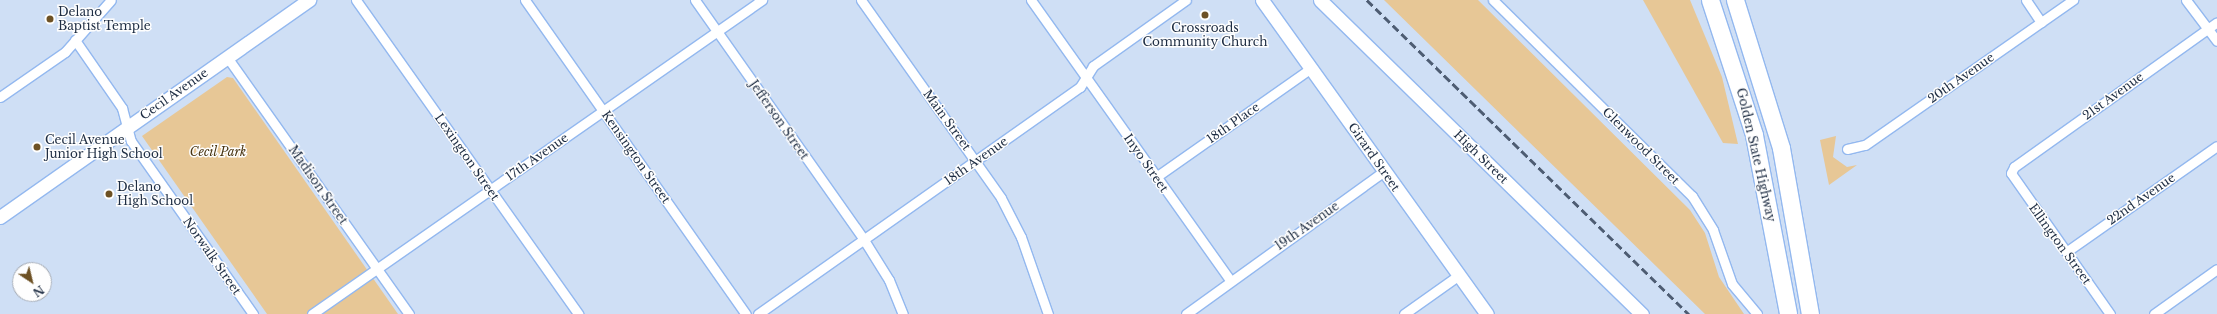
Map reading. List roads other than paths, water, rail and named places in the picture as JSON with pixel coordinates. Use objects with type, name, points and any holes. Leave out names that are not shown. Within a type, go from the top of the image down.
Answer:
[{"type":"highway","name":"Golden State Highway","points":[[1710,0],[1754,135],[1788,314]]},
{"type":"highway","name":"Golden State Highway","points":[[1735,0],[1759,68],[1781,148],[1810,314]]},
{"type":"main road","name":"Cecil Avenue","points":[[0,217],[309,0]]},
{"type":"main road","name":"Girard Street","points":[[1262,0],[1487,314]]},
{"type":"main road","name":"High Street","points":[[1320,0],[1642,314]]},
{"type":"street","points":[[0,97],[65,52],[111,0]]},
{"type":"street","name":"Lexington Street","points":[[356,0],[578,314]]},
{"type":"street","name":"Kensington Street","points":[[525,0],[746,314]]},
{"type":"street","name":"Jefferson Street","points":[[695,0],[864,240],[889,280],[903,314]]},
{"type":"street","name":"17th Avenue","points":[[312,314],[762,0]]},
{"type":"street","name":"Main Street","points":[[861,0],[976,161],[1021,236],[1048,314]]},
{"type":"street","name":"Inyo Street","points":[[1031,0],[1230,280]]},
{"type":"street","name":"18th Avenue","points":[[758,314],[1080,87],[1093,66],[1186,0]]},
{"type":"street","name":"Glenwood Street","points":[[1493,0],[1692,196],[1713,230],[1732,284],[1756,314]]},
{"type":"street","points":[[2026,0],[2041,22]]},
{"type":"street","name":"20th Avenue","points":[[1847,149],[1865,145],[2073,0]]},
{"type":"street","points":[[2186,0],[2217,41]]},
{"type":"street","name":"21st Avenue","points":[[2011,173],[2014,167],[2217,22]]},
{"type":"street","name":"Norwalk Street","points":[[75,40],[122,108],[131,141],[253,314]]},
{"type":"street","name":"Madison Street","points":[[227,57],[409,314]]},
{"type":"street","name":"18th Place","points":[[1156,177],[1311,68]]},
{"type":"street","name":"22nd Avenue","points":[[2066,252],[2217,146]]},
{"type":"street","name":"19th Avenue","points":[[1230,280],[1384,172]]},
{"type":"street","name":"Ellington Street","points":[[2011,173],[2110,314]]},
{"type":"street","points":[[2154,314],[2217,270]]},
{"type":"street","points":[[1404,314],[1459,275]]},
{"type":"street","points":[[1186,314],[1230,280]]},
{"type":"railway","points":[[1367,0],[1689,314]]},
{"type":"place","name":"Crossroads Community Church","points":[[1205,15]]},
{"type":"place","name":"Delano Baptist Temple","points":[[50,19]]},
{"type":"place","name":"Cecil Avenue Junior High School","points":[[37,147]]},
{"type":"place","name":"Delano High School","points":[[109,194]]},
{"type":"park label","name":"Cecil Park","points":[[218,152]]}]
